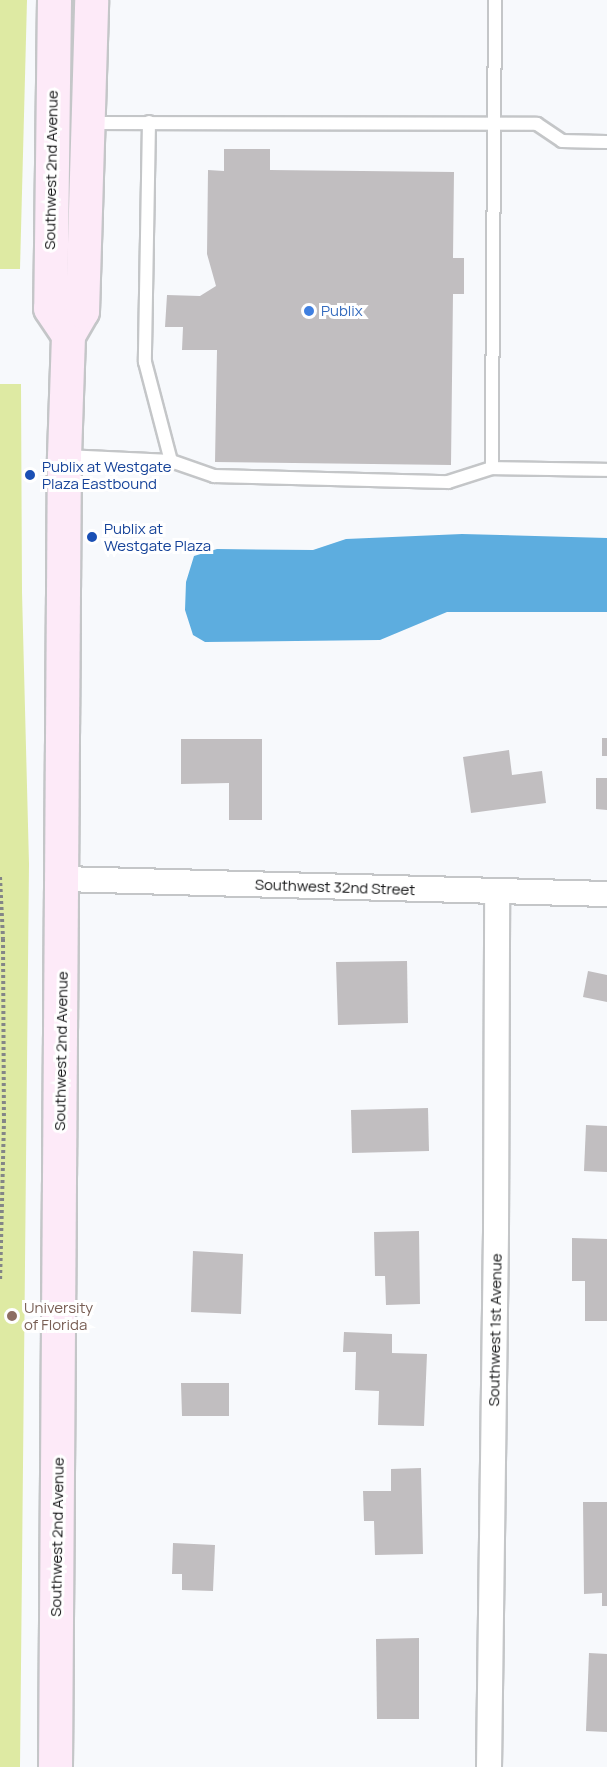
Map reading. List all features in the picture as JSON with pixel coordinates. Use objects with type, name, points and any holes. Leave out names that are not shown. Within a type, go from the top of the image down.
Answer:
[{"type":"main road","name":"Southwest 2nd Avenue","points":[[54,0],[50,308],[68,335]]},
{"type":"main road","name":"Southwest 2nd Avenue","points":[[55,1767],[63,879],[64,456],[68,335],[82,311],[91,0]]},
{"type":"street","name":"Southwest 32nd Street","points":[[63,879],[607,894]]},
{"type":"street","name":"Southwest 1st Avenue","points":[[489,1767],[496,1230],[496,892]]},
{"type":"lane","points":[[492,468],[495,0]]},
{"type":"lane","points":[[148,122],[145,362],[171,461]]},
{"type":"lane","points":[[88,123],[537,124],[562,141],[607,142]]},
{"type":"lane","points":[[64,456],[171,461],[214,476],[448,482],[492,468],[607,470]]},
{"type":"path","points":[[0,877],[3,927],[4,1120],[0,1281]]},
{"type":"green space","points":[[0,0],[27,0],[20,269],[0,269]]},
{"type":"green space","name":"University of Florida","points":[[0,384],[21,384],[22,592],[29,864],[20,1767],[0,1767]]},
{"type":"water","points":[[462,534],[607,538],[607,612],[447,612],[380,640],[205,642],[193,635],[185,610],[186,582],[194,556],[217,549],[313,550],[346,539]]},
{"type":"building","name":"Publix","points":[[224,149],[270,149],[270,170],[454,172],[453,258],[464,258],[464,294],[453,294],[451,465],[215,462],[217,350],[182,350],[183,327],[165,327],[167,295],[200,296],[216,286],[207,254],[208,170],[224,171]]},
{"type":"building","points":[[602,738],[607,738],[607,756],[602,756]]},
{"type":"building","points":[[181,739],[262,739],[262,820],[229,820],[229,783],[181,784]]},
{"type":"building","points":[[509,750],[512,775],[542,771],[546,803],[471,813],[463,757]]},
{"type":"building","points":[[596,778],[607,778],[607,810],[596,809]]},
{"type":"building","points":[[407,961],[408,1023],[338,1025],[336,962]]},
{"type":"building","points":[[588,971],[607,975],[607,1002],[583,997]]},
{"type":"building","points":[[428,1108],[429,1151],[352,1153],[351,1110]]},
{"type":"building","points":[[586,1125],[607,1126],[607,1172],[584,1171]]},
{"type":"building","points":[[419,1231],[420,1304],[386,1305],[385,1276],[375,1276],[374,1232]]},
{"type":"building","points":[[572,1238],[607,1239],[607,1321],[585,1321],[585,1281],[572,1281]]},
{"type":"building","points":[[193,1251],[243,1254],[241,1314],[191,1312]]},
{"type":"building","points":[[344,1332],[392,1334],[392,1353],[427,1354],[424,1426],[378,1425],[379,1391],[355,1390],[356,1352],[343,1352]]},
{"type":"building","points":[[181,1383],[229,1383],[229,1416],[182,1416]]},
{"type":"building","points":[[421,1468],[423,1554],[375,1555],[374,1521],[364,1521],[363,1491],[391,1491],[391,1469]]},
{"type":"building","points":[[583,1502],[607,1502],[607,1606],[602,1606],[602,1593],[584,1594]]},
{"type":"building","points":[[173,1543],[215,1545],[213,1591],[182,1590],[182,1574],[172,1574]]},
{"type":"building","points":[[419,1638],[419,1719],[377,1719],[376,1639]]},
{"type":"building","points":[[589,1653],[607,1654],[607,1732],[586,1731]]},
{"type":"place","name":"Publix","points":[[309,311]]},
{"type":"place","name":"Publix at Westgate Plaza Eastbound","points":[[30,475]]},
{"type":"place","name":"Publix at Westgate Plaza","points":[[92,537]]},
{"type":"place","name":"University of Florida","points":[[12,1316]]}]
